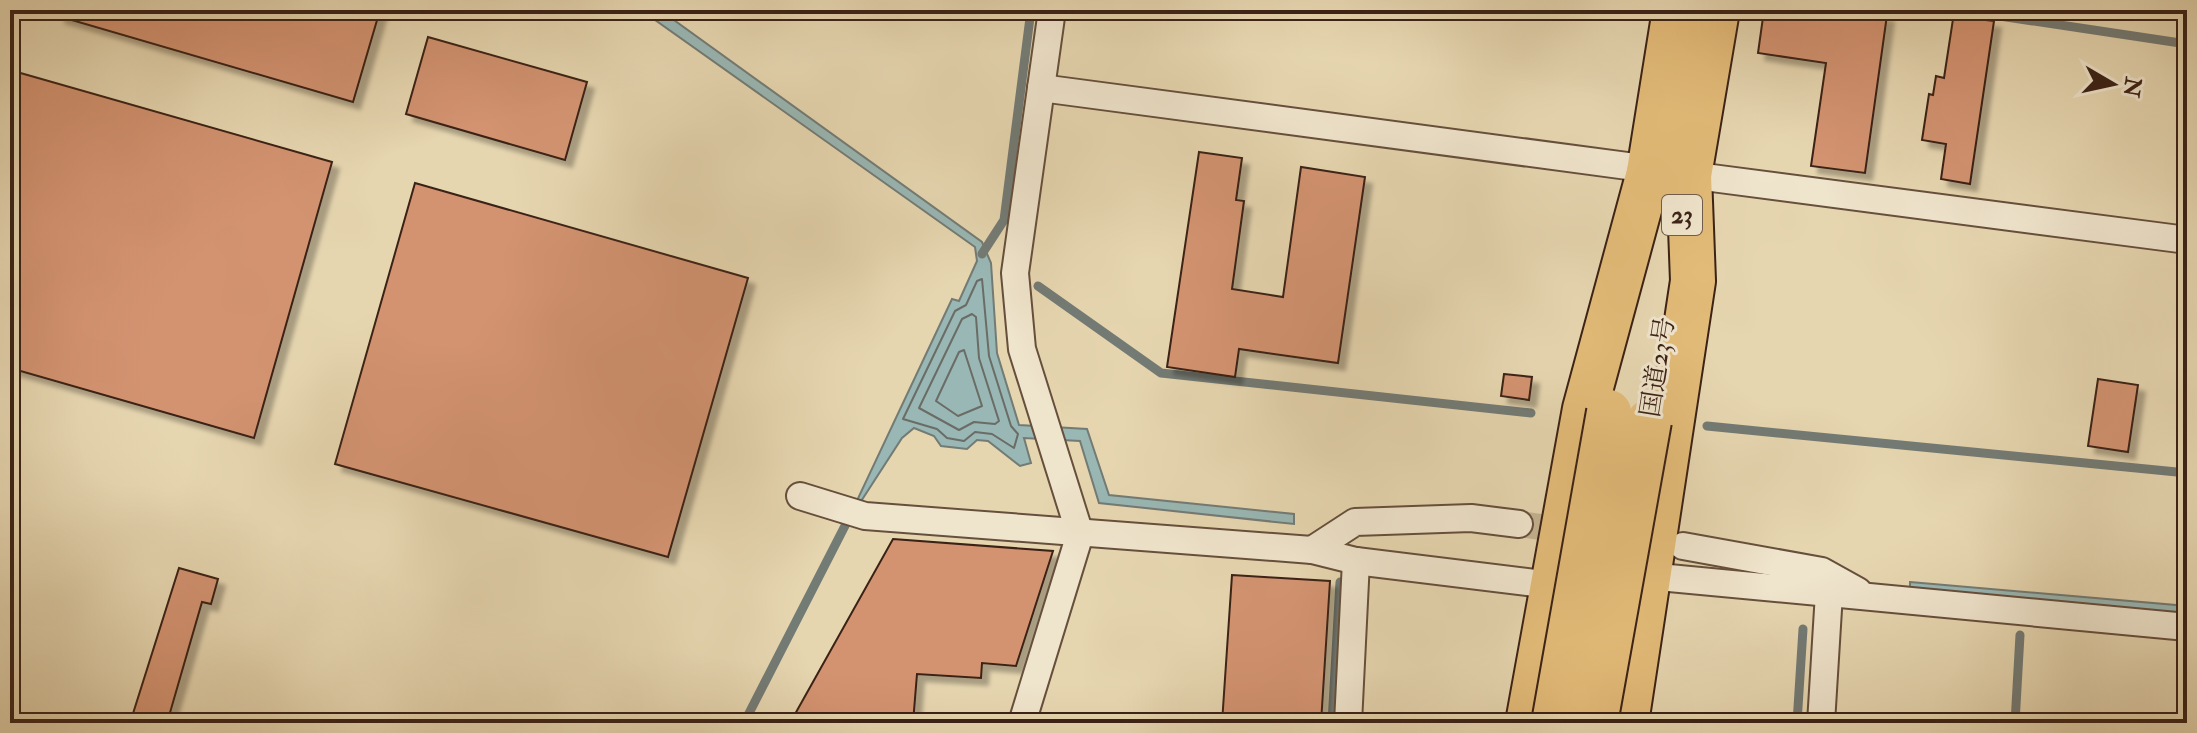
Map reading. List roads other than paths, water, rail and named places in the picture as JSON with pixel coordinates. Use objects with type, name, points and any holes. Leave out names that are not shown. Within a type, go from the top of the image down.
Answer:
[{"type":"highway","name":"国道23号","points":[[1595,723],[1629,417],[1669,172],[1675,10]]},
{"type":"highway","name":"国道23号","points":[[1669,172],[1717,10]]},
{"type":"highway","points":[[1626,723],[1693,281],[1669,172]]},
{"type":"highway","points":[[1528,723],[1585,409],[1669,172]]},
{"type":"highway","name":"国道23号","points":[[1554,723],[1629,417]]},
{"type":"street","points":[[1022,723],[1080,534],[1022,349],[1015,273],[1052,10]]},
{"type":"street","points":[[1041,88],[2187,240]]},
{"type":"street","points":[[800,496],[865,516],[1312,550],[1356,561],[1551,585]]},
{"type":"street","points":[[1312,550],[1355,522],[1471,518],[1519,524]]},
{"type":"street","points":[[1683,546],[1822,571],[1869,597]]},
{"type":"street","points":[[1348,723],[1356,561]]},
{"type":"street","points":[[1648,576],[2187,627]]},
{"type":"street","points":[[1821,723],[1829,593]]},
{"type":"water","points":[[641,10],[660,10],[982,242],[991,263],[997,353],[1019,425],[1087,429],[1109,495],[1294,514],[1294,524],[1099,503],[1080,441],[1024,438],[1031,463],[1020,466],[988,441],[977,440],[967,449],[941,446],[934,436],[914,428],[902,438],[845,526],[952,299],[959,301],[977,261],[975,247]]},
{"type":"water","points":[[1910,582],[2187,606],[2187,616],[1910,591]]},
{"type":"waterway","points":[[982,254],[1004,220],[1031,10]]},
{"type":"waterway","points":[[1960,10],[2187,44]]},
{"type":"waterway","points":[[1038,286],[1161,373],[1531,413]]},
{"type":"waterway","points":[[1707,426],[2187,473]]},
{"type":"waterway","points":[[744,723],[850,516]]},
{"type":"waterway","points":[[1332,723],[1340,582]]},
{"type":"waterway","points":[[1797,723],[1803,629]]},
{"type":"waterway","points":[[2015,723],[2020,635]]},
{"type":"tunnel","points":[[1519,524],[1577,532]]}]
